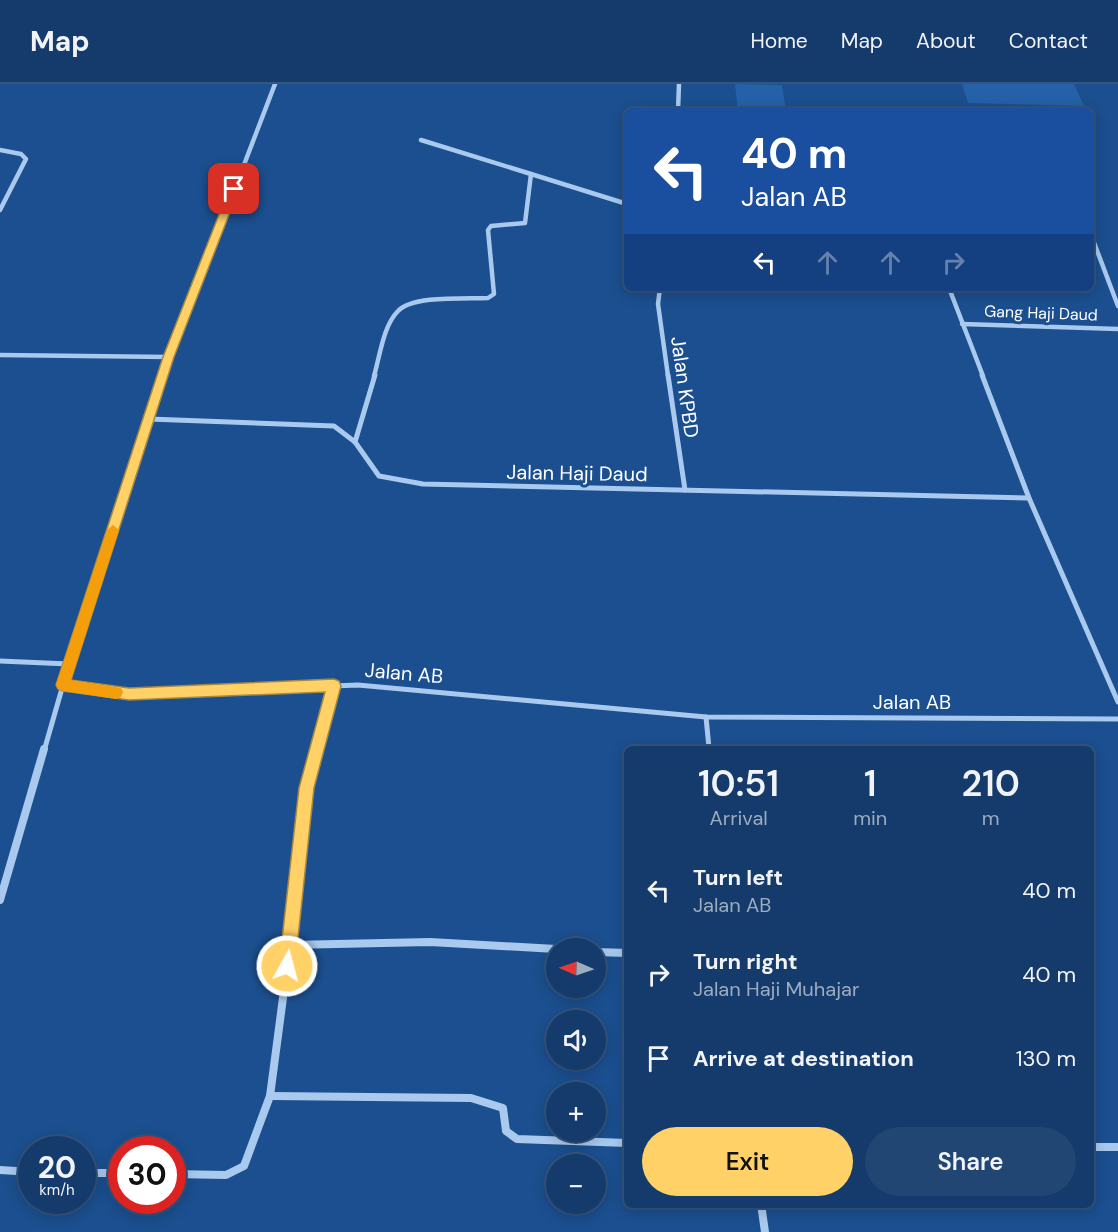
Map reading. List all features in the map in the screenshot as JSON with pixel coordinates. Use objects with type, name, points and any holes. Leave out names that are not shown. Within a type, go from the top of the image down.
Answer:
[{"type":"street","points":[[0,900],[69,664],[169,357],[274,84]]},
{"type":"street","points":[[678,108],[679,84]]},
{"type":"street","points":[[421,140],[624,203]]},
{"type":"street","points":[[0,150],[21,154],[26,159],[0,210]]},
{"type":"street","points":[[355,442],[389,325],[398,311],[412,302],[488,298],[494,294],[488,230],[491,226],[525,223],[531,174]]},
{"type":"street","points":[[1094,243],[1118,306]]},
{"type":"street","name":"Jalan KPBD","points":[[660,291],[658,304],[685,490]]},
{"type":"street","points":[[950,291],[1029,498],[1118,702]]},
{"type":"street","name":"Gang Haji Daud","points":[[962,324],[1118,329]]},
{"type":"street","points":[[0,355],[169,357]]},
{"type":"street","name":"Jalan Haji Daud","points":[[149,419],[334,426],[355,442],[379,476],[423,484],[1029,498]]},
{"type":"street","points":[[0,661],[69,664]]},
{"type":"street","name":"Jalan AB","points":[[63,685],[129,694],[358,685],[706,717],[1118,719]]},
{"type":"street","points":[[186,1174],[226,1175],[244,1166],[270,1096],[290,945],[307,788],[334,686]]},
{"type":"street","points":[[706,717],[709,746]]},
{"type":"street","points":[[290,945],[430,942],[546,949]]},
{"type":"street","points":[[606,952],[624,953]]},
{"type":"street","points":[[270,1096],[471,1098],[503,1108],[506,1131],[517,1139],[624,1143]]},
{"type":"street","points":[[1094,1147],[1118,1147]]},
{"type":"street","points":[[0,1170],[18,1171]]},
{"type":"street","points":[[762,1208],[765,1232]]},
{"type":"shaded area","points":[[735,84],[782,85],[786,108],[738,108]]},
{"type":"shaded area","points":[[962,84],[1074,84],[1084,106],[968,103]]},
{"type":"slow traffic","points":[[113,530],[63,685],[116,692]]},
{"type":"route","points":[[234,189],[169,357],[63,685],[129,694],[334,686],[307,788],[287,966]]}]
